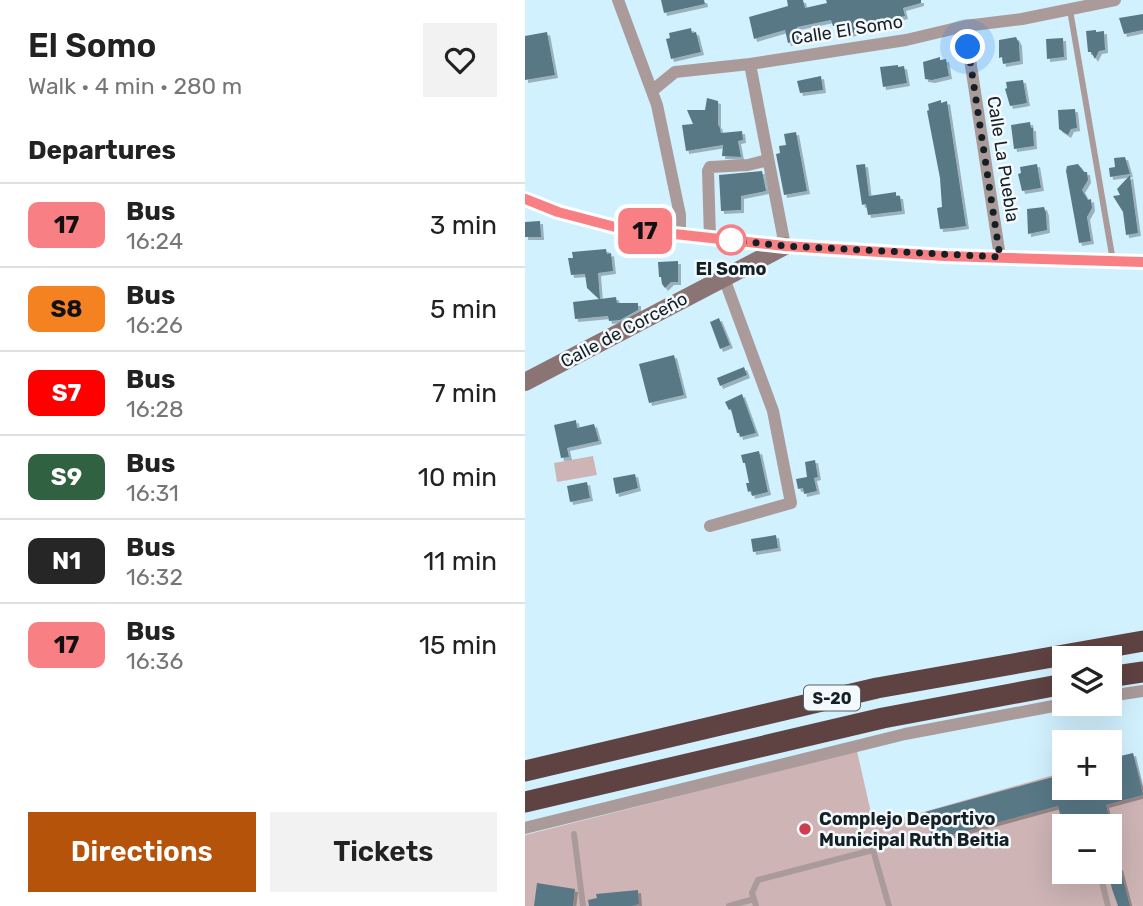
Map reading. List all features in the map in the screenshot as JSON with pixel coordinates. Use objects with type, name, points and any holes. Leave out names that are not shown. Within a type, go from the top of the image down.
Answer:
[{"type":"highway","name":"S-20","points":[[525,771],[877,688],[1143,641]]},
{"type":"highway","points":[[1122,675],[1143,672]]},
{"type":"highway","name":"S-20","points":[[525,803],[883,719],[1052,686]]},
{"type":"main road","name":"Calle de Corceño","points":[[750,262],[763,244]]},
{"type":"main road","name":"Calle de Corceño","points":[[525,382],[666,312],[750,262],[785,246]]},
{"type":"street","points":[[618,0],[653,90],[680,215],[680,235]]},
{"type":"street","name":"Calle El Somo","points":[[653,90],[675,72],[750,64],[906,40],[965,26],[1022,19],[1115,0]]},
{"type":"street","name":"Calle La Puebla","points":[[965,26],[1000,257]]},
{"type":"street","points":[[750,64],[785,246]]},
{"type":"street","points":[[710,238],[710,167],[748,165],[768,160]]},
{"type":"street","points":[[525,199],[598,224],[763,244],[1143,262]]},
{"type":"street","points":[[710,526],[791,503],[773,411],[724,278]]},
{"type":"street","points":[[1122,694],[1143,691]]},
{"type":"street","points":[[525,828],[905,734],[1052,706]]},
{"type":"lane","points":[[1070,10],[1113,261]]},
{"type":"lane","points":[[574,834],[583,906]]},
{"type":"lane","points":[[729,906],[755,903],[752,893],[758,880],[873,850],[889,906]]},
{"type":"lane","points":[[1102,884],[1108,906]]},
{"type":"shaded area","points":[[593,456],[597,475],[557,482],[554,463]]},
{"type":"shaded area","name":"Complejo Deportivo Municipal Ruth Beitia","points":[[857,751],[874,826],[1052,775],[1052,800],[1122,800],[1122,756],[1133,753],[1143,788],[1143,906],[525,906],[525,835]]},
{"type":"building","points":[[661,0],[704,0],[705,4],[664,13]]},
{"type":"building","points":[[787,0],[803,0],[805,8],[827,3],[826,0],[921,0],[921,3],[903,8],[905,16],[897,18],[897,21],[849,34],[848,31],[840,33],[838,25],[833,26],[831,20],[797,27],[800,40],[788,43],[785,30],[754,39],[749,17],[788,6]]},
{"type":"building","points":[[1143,14],[1143,30],[1124,34],[1119,18]]},
{"type":"building","points":[[691,28],[692,33],[696,32],[701,52],[671,59],[666,39],[670,38],[669,33]]},
{"type":"building","points":[[1086,31],[1104,31],[1105,50],[1099,51],[1095,59],[1091,52],[1088,52]]},
{"type":"building","points":[[547,32],[555,75],[525,80],[525,36]]},
{"type":"building","points":[[1016,37],[1020,61],[1003,64],[1002,57],[999,58],[999,40]]},
{"type":"building","points":[[1063,38],[1064,57],[1047,59],[1046,39]]},
{"type":"building","points":[[940,57],[940,60],[946,59],[949,76],[925,79],[923,62]]},
{"type":"building","points":[[904,66],[907,83],[883,87],[880,67]]},
{"type":"building","points":[[821,76],[823,90],[800,93],[797,81]]},
{"type":"building","points":[[1023,80],[1027,103],[1010,106],[1005,89],[1006,82]]},
{"type":"building","points":[[707,98],[718,101],[718,126],[721,133],[742,131],[743,140],[738,141],[741,157],[722,156],[723,145],[686,151],[682,125],[693,124],[687,110],[705,110]]},
{"type":"building","points":[[941,100],[941,103],[947,101],[966,226],[940,229],[937,208],[942,207],[940,178],[927,111],[928,104]]},
{"type":"building","points":[[1075,109],[1077,128],[1071,129],[1068,135],[1059,129],[1058,110]]},
{"type":"building","points":[[1030,122],[1034,146],[1014,149],[1011,125]]},
{"type":"building","points":[[796,132],[807,191],[784,195],[776,154],[780,153],[779,146],[786,145],[784,134]]},
{"type":"building","points":[[1125,157],[1130,174],[1110,177],[1109,168],[1115,167],[1114,158]]},
{"type":"building","points":[[865,164],[869,196],[896,192],[896,196],[900,196],[902,211],[868,215],[866,204],[862,205],[856,165]]},
{"type":"building","points":[[1037,164],[1041,188],[1022,191],[1018,174],[1021,173],[1020,167]]},
{"type":"building","points":[[1078,164],[1087,172],[1088,180],[1082,190],[1088,200],[1091,199],[1092,208],[1087,217],[1091,241],[1079,243],[1066,171],[1067,166]]},
{"type":"building","points":[[762,171],[766,191],[741,196],[741,210],[721,211],[719,175]]},
{"type":"building","points":[[1130,175],[1138,233],[1126,235],[1123,212],[1113,196],[1120,195],[1117,189]]},
{"type":"building","points":[[1044,207],[1047,230],[1028,234],[1027,209]]},
{"type":"building","points":[[540,221],[541,237],[525,237],[525,222]]},
{"type":"building","points":[[606,249],[607,254],[611,253],[613,271],[598,273],[600,299],[616,297],[617,303],[638,303],[638,310],[620,320],[609,321],[608,316],[575,319],[573,302],[599,299],[587,288],[585,274],[571,275],[568,258],[573,258],[572,252]]},
{"type":"building","points":[[678,261],[678,282],[671,282],[665,288],[659,277],[658,262]]},
{"type":"building","points":[[719,318],[730,345],[720,349],[710,322]]},
{"type":"building","points":[[674,355],[684,395],[649,403],[639,364]]},
{"type":"building","points":[[744,367],[747,375],[720,386],[717,378]]},
{"type":"building","points":[[742,394],[756,433],[740,437],[731,409],[729,410],[725,402]]},
{"type":"building","points":[[576,420],[577,428],[594,424],[599,441],[567,448],[569,457],[561,458],[554,425]]},
{"type":"building","points":[[759,451],[768,492],[752,496],[751,491],[748,492],[746,483],[749,483],[741,455]]},
{"type":"building","points":[[815,460],[818,477],[814,478],[817,491],[804,494],[803,488],[798,489],[796,479],[807,477],[805,462]]},
{"type":"building","points":[[635,474],[638,488],[616,494],[613,478]]},
{"type":"building","points":[[587,482],[590,498],[570,502],[567,486]]},
{"type":"building","points":[[776,535],[778,548],[753,552],[751,539]]},
{"type":"building","points":[[1133,753],[1143,795],[1106,805],[1108,814],[1060,814],[1058,806],[933,840],[925,812],[1052,777],[1052,800],[1122,800],[1122,756]]},
{"type":"building","points":[[1122,875],[1130,906],[1118,906],[1111,884],[1122,884]]},
{"type":"building","points":[[537,883],[575,889],[573,906],[534,906]]},
{"type":"building","points":[[638,890],[639,904],[589,906],[588,900],[597,898],[596,894]]},
{"type":"bus line","name":"17","points":[[525,199],[558,212],[619,228],[785,246],[944,256],[1143,262]]},
{"type":"place","name":"El Somo","points":[[731,240]]},
{"type":"place","name":"Complejo Deportivo Municipal Ruth Beitia","points":[[805,829]]},
{"type":"route","points":[[731,240],[785,246],[1000,257],[968,47]]}]
